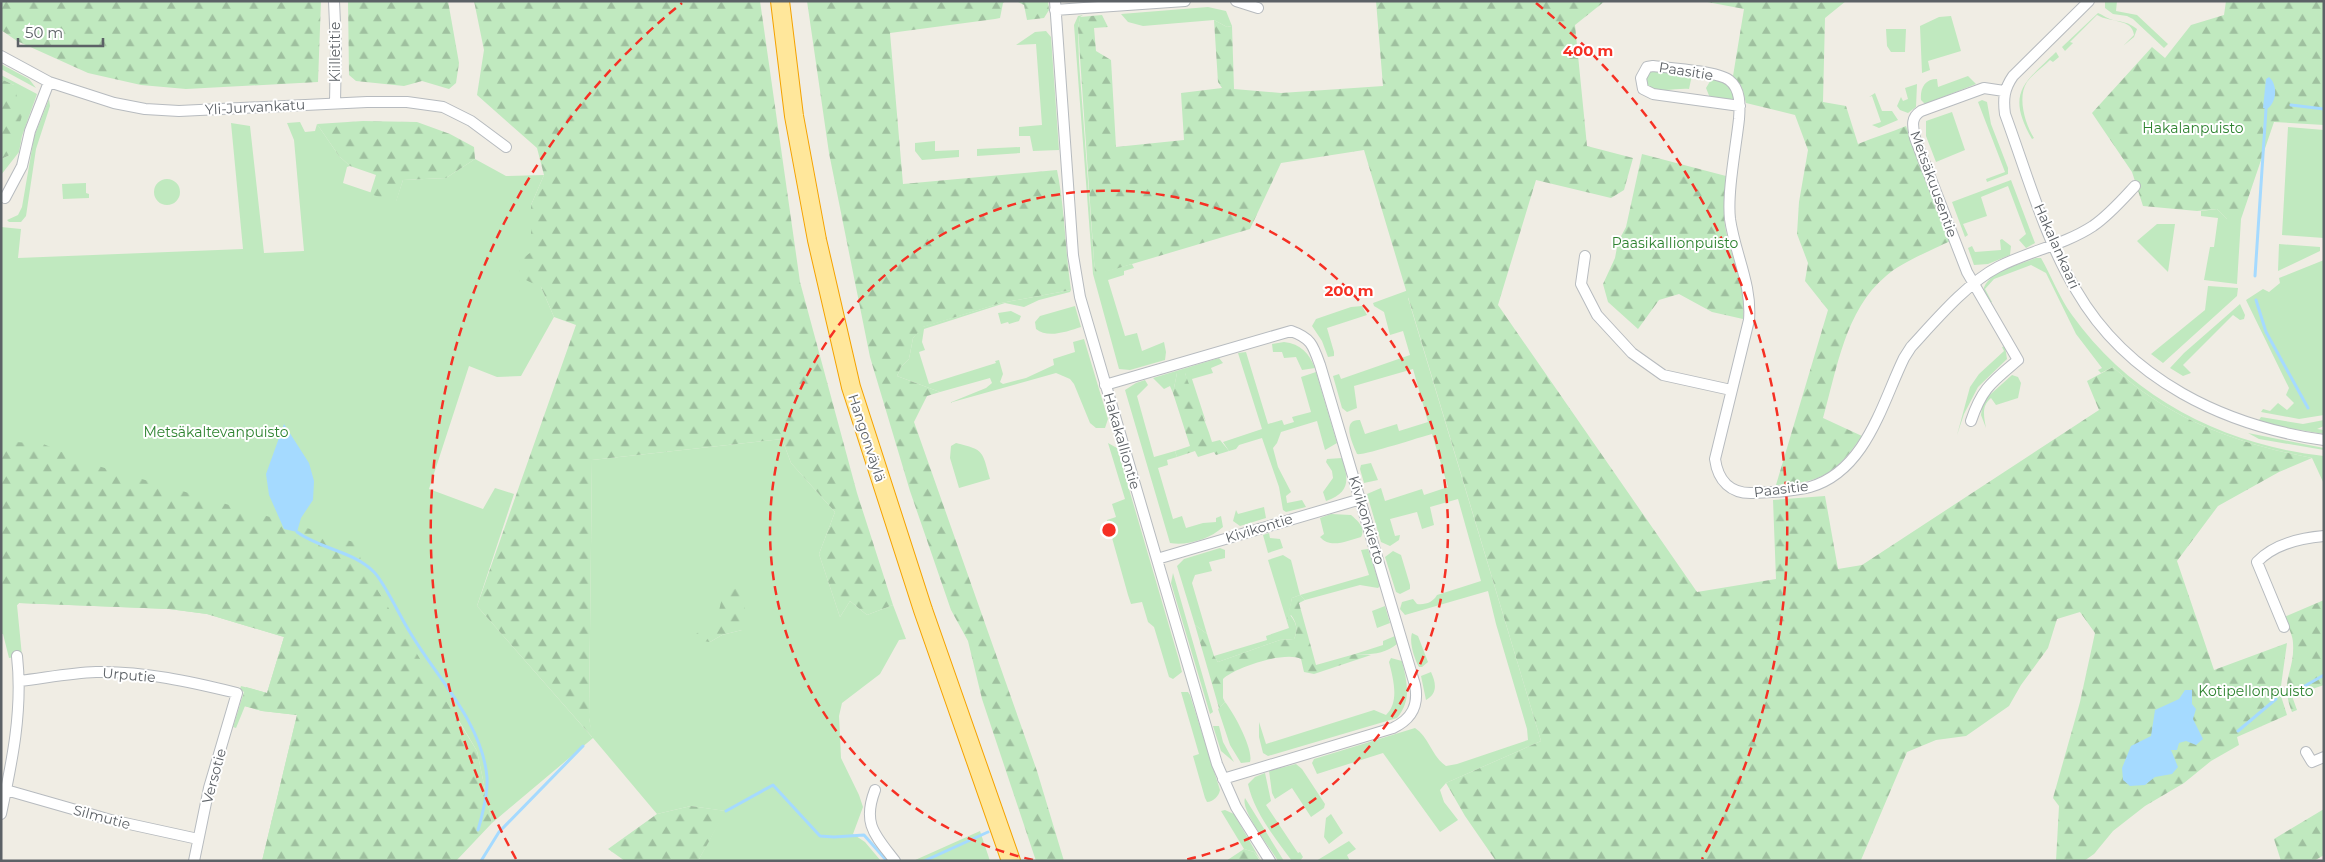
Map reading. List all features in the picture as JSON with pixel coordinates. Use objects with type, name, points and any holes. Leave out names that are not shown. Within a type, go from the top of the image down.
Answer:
[{"type":"highway","name":"Hangonväylä","points":[[780,1],[794,116],[815,231],[851,387],[923,610],[1012,861]]},
{"type":"street","name":"Kiilletitie","points":[[334,1],[336,47],[335,103]]},
{"type":"street","points":[[1055,6],[1185,1]]},
{"type":"street","points":[[1236,1],[1258,8]]},
{"type":"street","points":[[2004,91],[2013,76],[2089,1]]},
{"type":"street","name":"Hakakalliontie","points":[[1055,6],[1073,255],[1080,297],[1206,728],[1224,780],[1247,826],[1270,861]]},
{"type":"street","name":"Yli-Jurvankatu","points":[[1,56],[49,82],[114,103],[162,110],[407,102],[443,108],[471,121],[506,147]]},
{"type":"street","name":"Paasitie","points":[[1740,106],[1648,92],[1641,83],[1643,72],[1647,67],[1653,66],[1717,75],[1728,79],[1738,94],[1740,106],[1730,217],[1748,287],[1750,305],[1715,459],[1716,468],[1724,483],[1739,492],[1788,491],[1812,486],[1833,476],[1862,446],[1904,358],[1919,338],[1973,285],[1997,267],[2054,244],[2102,220],[2135,186]]},
{"type":"street","points":[[5,198],[22,166],[30,130],[49,82]]},
{"type":"street","name":"Metsäkuusentie","points":[[1973,285],[1915,138],[1913,122],[1914,116],[1921,111],[1984,88],[2004,91]]},
{"type":"street","name":"Hakalankaari","points":[[2004,91],[2005,114],[2054,244],[2076,291],[2106,331],[2155,376],[2189,398],[2227,416],[2271,431],[2324,440]]},
{"type":"street","points":[[1586,256],[1581,284],[1597,315],[1632,353],[1663,375],[1731,390]]},
{"type":"street","points":[[1971,421],[1979,397],[1986,388],[2018,360],[1973,285]]},
{"type":"street","name":"Kivikonkierto","points":[[1105,385],[1291,331],[1306,336],[1314,348],[1320,365],[1362,499],[1417,693],[1414,709],[1404,723],[1393,728],[1224,780]]},
{"type":"street","name":"Kivikontie","points":[[1157,559],[1362,499]]},
{"type":"street","points":[[2284,627],[2257,562],[2266,552],[2294,541],[2324,536]]},
{"type":"street","points":[[1,814],[15,738],[19,680],[17,656]]},
{"type":"street","name":"Urputie","points":[[19,680],[61,674],[120,673],[177,679],[238,693]]},
{"type":"street","name":"Versotie","points":[[194,861],[209,788],[238,693]]},
{"type":"street","points":[[2306,752],[2312,762],[2324,757]]},
{"type":"street","name":"Silmutie","points":[[6,790],[111,820],[198,839]]},
{"type":"street","points":[[875,790],[870,802],[869,823],[895,861]]},
{"type":"green space","points":[[1,1],[321,1],[318,82],[186,89],[141,85],[88,73],[17,41],[1,30]]},
{"type":"green space","points":[[348,1],[448,1],[459,63],[456,83],[449,89],[422,81],[404,86],[356,81],[349,75]]},
{"type":"green space","points":[[474,1],[760,1],[800,282],[857,493],[893,605],[867,615],[850,601],[840,617],[819,554],[835,512],[791,463],[782,439],[592,460],[589,718],[593,738],[477,606],[576,325],[554,317],[541,287],[519,277],[521,260],[531,252],[531,205],[544,175],[537,148],[477,95],[484,50]]},
{"type":"green space","points":[[807,1],[1006,1],[1003,3],[1000,18],[890,33],[903,184],[1057,170],[1071,290],[1001,303],[923,327],[913,338],[909,359],[901,367],[897,376],[940,392],[927,396],[914,422],[1037,771],[1064,861],[1036,861],[982,699],[968,641],[951,610],[910,491],[870,357],[829,153]]},
{"type":"green space","points":[[1016,1],[1048,1],[1049,10],[1044,18],[1027,20],[1024,5]]},
{"type":"green space","name":"Kotipellonpuisto","points":[[1376,1],[1605,1],[1575,25],[1587,146],[1633,158],[1624,190],[1611,198],[1536,180],[1498,305],[1697,592],[1776,579],[1773,500],[1825,496],[1838,569],[1862,565],[2099,410],[2087,381],[2113,367],[2158,402],[2206,427],[2258,445],[2312,458],[2279,472],[2218,506],[2177,561],[2214,670],[2287,643],[2280,693],[2287,715],[2237,737],[2239,745],[2211,761],[2184,783],[2145,806],[2113,831],[2094,854],[2084,861],[2056,861],[2059,806],[2053,798],[2080,702],[2095,633],[2080,612],[2057,619],[2048,648],[2021,685],[2009,706],[1966,736],[1936,740],[1907,752],[1861,860],[1496,861],[1465,816],[1446,783],[1541,741],[1364,150],[1281,163],[1250,229],[1095,275],[1078,28],[1080,17],[1102,15],[1108,27],[1094,28],[1096,51],[1111,60],[1116,147],[1184,140],[1181,93],[1222,88],[1218,82],[1214,20],[1227,27],[1232,26],[1234,89],[1281,93],[1383,86]]},
{"type":"green space","points":[[1702,1],[1846,1],[1825,18],[1823,102],[1846,106],[1858,144],[1906,126],[1950,241],[1892,271],[1872,290],[1861,306],[1844,341],[1823,418],[1862,436],[1844,459],[1826,474],[1792,484],[1776,485],[1828,310],[1805,281],[1808,263],[1797,234],[1799,202],[1808,150],[1795,115],[1746,103],[1742,88],[1733,76],[1744,9]]},
{"type":"green space","points":[[2105,1],[2117,1],[2116,11],[2137,15],[2168,44],[2164,48],[2133,19],[2113,14],[2105,8]]},
{"type":"green space","name":"Hakalanpuisto","points":[[2226,1],[2324,1],[2324,125],[2274,122],[2241,219],[2227,219],[2217,209],[2197,211],[2143,206],[2132,172],[2092,113],[2152,47],[2165,58],[2191,25],[2224,15]]},
{"type":"green space","points":[[1208,7],[1226,11],[1232,26],[1227,27],[1214,20],[1143,26],[1128,22],[1121,14]]},
{"type":"green space","points":[[2098,13],[2125,23],[2102,17],[2097,15],[2070,42],[2073,43],[2065,51],[2062,47]]},
{"type":"green space","points":[[1083,15],[1080,17],[1078,28],[1079,62],[1095,274],[1132,264],[1134,268],[1124,271],[1124,275],[1108,280],[1125,336],[1137,333],[1142,351],[1164,342],[1166,352],[1165,360],[1130,370],[1119,369],[1093,274],[1074,25],[1078,16]]},
{"type":"green space","points":[[1951,16],[1961,51],[1928,61],[1930,70],[1922,73],[1920,26],[1939,17]]},
{"type":"green space","points":[[2125,23],[2137,29],[2134,37],[2123,46],[2134,35]]},
{"type":"green space","points":[[1886,29],[1906,29],[1905,52],[1891,52],[1887,46]]},
{"type":"green space","points":[[1046,31],[1051,37],[1059,150],[1033,151],[1030,136],[1019,136],[1019,127],[1042,125],[1036,44],[1016,45],[1035,32]]},
{"type":"green space","points":[[2056,52],[2059,57],[2053,62],[2050,60],[2029,79]]},
{"type":"green space","points":[[1,64],[29,79],[36,88],[1,69]]},
{"type":"green space","points":[[1653,70],[1692,75],[1689,89],[1665,90],[1649,87],[1645,82],[1647,73]]},
{"type":"green space","points":[[1,75],[37,94],[22,136],[19,152],[1,175],[1,159],[10,155],[14,85],[1,79]]},
{"type":"green space","points":[[1968,76],[1976,84],[1925,104],[1921,100],[1922,88],[1926,82],[1937,79],[1938,87]]},
{"type":"green space","points":[[1712,78],[1727,84],[1734,98],[1732,100],[1710,98],[1706,88]]},
{"type":"green space","points":[[1,79],[14,85],[22,116],[10,155],[1,159]]},
{"type":"green space","points":[[2029,79],[2024,88],[2022,103],[2025,118],[2034,138],[2032,139],[2020,111],[2019,100],[2022,90]]},
{"type":"green space","points":[[1917,84],[1916,107],[1908,113],[1900,110],[1897,106],[1901,97],[1903,101],[1908,99],[1905,88]]},
{"type":"green space","points":[[1875,93],[1882,111],[1892,111],[1898,120],[1879,128],[1872,125],[1881,122],[1872,96],[1869,97]]},
{"type":"green space","points":[[49,99],[50,106],[36,149],[26,216],[21,222],[9,222],[7,220],[18,215],[22,207],[34,137]]},
{"type":"green space","points":[[1982,100],[1987,102],[1991,124],[2008,168],[2008,174],[1987,182],[1986,179],[2005,172],[1978,102]]},
{"type":"green space","points":[[1952,112],[1965,150],[1936,162],[1926,136],[1926,121]]},
{"type":"green space","points":[[363,121],[417,122],[450,134],[474,147],[475,159],[446,178],[403,180],[396,202],[370,194],[376,175],[350,166],[339,156],[317,124]]},
{"type":"green space","name":"Metsäkaltevanpuisto","points":[[300,122],[305,132],[315,131],[317,124],[339,156],[350,166],[347,167],[343,183],[396,201],[403,180],[446,178],[475,159],[506,176],[544,175],[531,205],[531,252],[541,287],[554,317],[521,376],[497,377],[469,366],[429,489],[483,509],[495,488],[514,494],[477,606],[592,737],[589,718],[592,460],[782,439],[791,463],[835,512],[819,554],[840,617],[850,601],[867,615],[893,605],[906,639],[899,640],[880,674],[842,703],[839,716],[841,758],[863,807],[853,834],[865,842],[881,861],[698,861],[725,811],[691,806],[657,814],[593,738],[492,823],[477,751],[458,719],[262,861],[297,715],[262,711],[245,706],[236,728],[233,727],[244,692],[240,689],[241,686],[267,693],[284,637],[207,614],[169,609],[19,603],[17,605],[22,656],[9,658],[3,634],[1,634],[1,227],[21,229],[18,258],[243,249],[231,123],[250,126],[264,253],[304,251],[294,140],[287,123]],"holes":[[[703,629],[742,630],[722,635],[710,642]]]},
{"type":"green space","points":[[2288,127],[2324,130],[2324,238],[2282,235]]},
{"type":"green space","points":[[935,141],[935,151],[959,150],[959,157],[922,160],[915,151],[915,143]]},
{"type":"green space","points":[[1020,147],[1020,153],[977,156],[977,149]]},
{"type":"green space","name":"Paasikallionpuisto","points":[[1642,154],[1726,176],[1724,217],[1741,286],[1744,308],[1743,319],[1712,312],[1679,294],[1659,300],[1638,329],[1608,302],[1603,284],[1615,258],[1618,242],[1626,227]]},
{"type":"green space","points":[[167,179],[176,183],[180,192],[176,201],[167,205],[158,201],[154,192],[158,183]]},
{"type":"green space","points":[[2011,180],[2035,243],[2026,248],[2019,240],[2026,234],[2008,186],[1981,197],[1987,216],[1963,224],[1968,235],[1965,237],[1952,202]]},
{"type":"green space","points":[[86,183],[86,193],[89,194],[89,198],[63,199],[62,184]]},
{"type":"green space","points":[[2217,209],[2227,219],[2241,219],[2237,284],[2204,280],[2210,247],[2214,247],[2218,218],[2201,216],[2201,211]]},
{"type":"green space","points":[[2157,224],[2175,224],[2168,272],[2137,241]]},
{"type":"green space","points":[[2002,239],[2011,246],[2010,255],[1988,264],[1974,265],[1968,248],[1972,246],[1975,252],[2001,250],[2000,240]]},
{"type":"green space","points":[[2279,244],[2320,247],[2320,251],[2278,271]]},
{"type":"green space","points":[[2036,258],[2041,258],[2063,301],[2096,344],[2122,370],[2151,393],[2183,412],[2216,428],[2251,441],[2287,450],[2324,456],[2324,484],[2312,458],[2258,445],[2206,427],[2158,402],[2113,367],[2101,373],[2098,370],[2102,368],[2076,334],[2046,273],[2031,265],[1994,279],[1985,289],[1992,302],[1989,303],[1983,291],[1991,278],[2005,270]]},
{"type":"green space","points":[[2324,260],[2324,415],[2299,419],[2261,412],[2263,409],[2270,411],[2278,403],[2287,410],[2294,403],[2286,395],[2289,388],[2246,300],[2263,289],[2269,292],[2280,283],[2279,278]]},
{"type":"green space","points":[[1425,284],[1408,298],[1541,741],[1446,783],[1440,790],[1444,802],[1458,820],[1440,832],[1383,753],[1317,774],[1312,763],[1314,759],[1415,728],[1424,736],[1437,758],[1446,766],[1528,740],[1527,729],[1488,591],[1405,615],[1400,609],[1402,602],[1413,599],[1417,604],[1423,604],[1433,600],[1437,595],[1481,581],[1458,499],[1430,507],[1434,525],[1422,529],[1417,512],[1390,519],[1395,536],[1400,535],[1399,540],[1390,546],[1381,542],[1367,494],[1381,488],[1385,501],[1422,489],[1424,495],[1448,487],[1432,434],[1361,454],[1357,454],[1351,438],[1349,427],[1354,421],[1360,420],[1365,434],[1397,424],[1399,431],[1428,422],[1413,369],[1354,386],[1357,408],[1347,412],[1342,408],[1333,376],[1339,374],[1341,379],[1410,355],[1403,331],[1390,335],[1384,312],[1374,306],[1373,303]]},
{"type":"green space","points":[[2208,286],[2238,288],[2237,296],[2163,363],[2151,354],[2205,310]]},
{"type":"green space","points":[[1071,290],[1070,292],[1039,300],[1024,307],[1005,303],[924,329],[922,342],[925,350],[919,352],[929,384],[996,363],[995,361],[999,360],[1003,374],[1000,382],[1003,384],[1026,378],[1054,365],[1053,359],[1075,352],[1073,342],[1084,339],[1108,419],[1105,428],[1096,428],[1090,423],[1074,384],[1070,379],[1056,373],[949,403],[986,388],[992,383],[990,378],[940,392],[897,376],[901,367],[909,359],[913,338],[922,327],[1001,303]]},
{"type":"green space","points":[[2240,304],[2245,315],[2244,319],[2240,320],[2233,315],[2183,365],[2191,373],[2183,376],[2170,368],[2184,353]]},
{"type":"green space","points":[[1075,306],[1081,327],[1052,334],[1036,329],[1035,322],[1040,316]]},
{"type":"green space","points":[[1362,306],[1367,315],[1327,328],[1334,352],[1334,356],[1328,357],[1322,341],[1312,326],[1316,319],[1351,307]]},
{"type":"green space","points":[[1011,311],[1021,316],[1019,321],[1001,324],[998,313]]},
{"type":"green space","points":[[1284,342],[1304,350],[1315,368],[1302,370],[1296,357],[1284,358],[1282,352],[1273,352],[1272,344]]},
{"type":"green space","points":[[2005,346],[2007,359],[1978,387],[1964,414],[1957,435],[1970,387],[1979,374],[2004,351],[2002,347]]},
{"type":"green space","points":[[1246,352],[1268,424],[1282,420],[1284,425],[1294,422],[1292,417],[1311,412],[1301,377],[1316,372],[1337,443],[1325,450],[1317,421],[1281,432],[1273,448],[1278,467],[1291,492],[1286,496],[1287,503],[1302,500],[1306,507],[1286,512],[1283,510],[1279,487],[1262,438],[1239,445],[1236,449],[1229,451],[1223,442],[1262,429],[1238,353]]},
{"type":"green space","points":[[1219,358],[1223,363],[1211,368],[1213,373],[1192,379],[1206,422],[1192,398],[1185,373],[1177,373],[1173,393],[1170,386],[1164,389],[1153,378]]},
{"type":"green space","points":[[1177,373],[1185,373],[1212,442],[1220,440],[1229,451],[1216,455],[1214,452],[1198,457],[1195,451],[1177,457],[1175,451],[1190,446],[1173,393]]},
{"type":"green space","points":[[2012,375],[2018,377],[2021,383],[2018,398],[1996,405],[1991,398],[1984,408],[1986,428],[1981,415],[1983,401]]},
{"type":"green space","points":[[1145,380],[1148,385],[1137,396],[1154,457],[1175,451],[1177,457],[1167,460],[1168,465],[1158,468],[1173,519],[1182,516],[1186,528],[1203,523],[1216,522],[1216,518],[1221,516],[1223,527],[1212,535],[1198,541],[1170,543],[1125,390]]},
{"type":"green space","points":[[2261,417],[2303,424],[2324,420],[2324,426],[2317,429],[2324,430],[2324,434],[2282,427],[2261,421],[2259,420]]},
{"type":"green space","points":[[2248,433],[2324,448],[2324,450],[2259,439]]},
{"type":"green space","points":[[11,442],[41,443],[88,463],[357,543],[362,565],[477,751],[492,823],[456,861],[262,861],[297,715],[262,711],[240,705],[246,687],[267,693],[284,637],[207,614],[169,609],[19,603],[17,605],[1,582],[1,447]]},
{"type":"green space","points":[[956,443],[981,453],[990,479],[959,488],[950,458],[951,446]]},
{"type":"green space","points":[[1108,443],[1117,448],[1179,660],[1182,672],[1173,679],[1169,677],[1154,627],[1148,622],[1142,602],[1131,604],[1107,520],[1116,517],[1112,504],[1125,499]]},
{"type":"green space","points":[[1342,458],[1346,473],[1346,485],[1340,494],[1326,501],[1323,492],[1333,478],[1332,471],[1326,462],[1327,459]]},
{"type":"green space","points":[[1371,463],[1378,480],[1364,483],[1360,469],[1361,465]]},
{"type":"green space","points":[[1264,507],[1266,518],[1240,526],[1233,521],[1236,510],[1238,514]]},
{"type":"green space","points":[[1331,514],[1351,515],[1359,522],[1362,528],[1361,537],[1339,543],[1324,541],[1320,537],[1324,534],[1320,518]]},
{"type":"green space","points":[[1269,533],[1270,538],[1280,539],[1283,548],[1268,553],[1263,535]]},
{"type":"green space","points":[[1220,548],[1225,550],[1225,558],[1209,562],[1212,571],[1195,575],[1192,583],[1207,634],[1195,625],[1177,566],[1184,559]]},
{"type":"green space","points":[[1368,549],[1380,586],[1378,588],[1360,585],[1305,600],[1300,595],[1369,575],[1361,550]]},
{"type":"green space","points":[[1393,551],[1401,555],[1410,585],[1410,589],[1400,594],[1396,592],[1385,557]]},
{"type":"green space","points":[[1283,555],[1291,560],[1300,595],[1292,598],[1288,618],[1290,615],[1295,624],[1296,633],[1294,639],[1280,640],[1218,662],[1214,656],[1267,640],[1266,636],[1289,628],[1268,560]]},
{"type":"green space","points":[[1173,573],[1213,712],[1210,714],[1171,583]]},
{"type":"green space","points":[[736,586],[747,591],[742,630],[722,635],[710,642],[695,640],[694,636],[703,628],[715,628],[724,589]]},
{"type":"green space","points":[[1300,595],[1305,600],[1299,603],[1316,665],[1355,654],[1371,655],[1314,674],[1304,672],[1301,659],[1294,657],[1284,657],[1249,665],[1229,674],[1223,679],[1223,698],[1225,702],[1219,708],[1195,625],[1207,634],[1214,656],[1218,662],[1280,640],[1294,639],[1296,633],[1295,621],[1291,615],[1287,619],[1292,598]]},
{"type":"green space","points":[[2324,600],[2324,685],[2292,696],[2297,710],[2292,712],[2288,701],[2287,684],[2292,662],[2293,640],[2284,617]]},
{"type":"green space","points":[[1385,606],[1390,623],[1377,628],[1372,611]]},
{"type":"green space","points":[[1412,633],[1418,636],[1428,662],[1422,667],[1419,667],[1414,655],[1411,641]]},
{"type":"green space","points":[[1395,636],[1397,644],[1387,650],[1372,654],[1355,654],[1383,645],[1383,641]]},
{"type":"green space","points":[[1391,658],[1402,661],[1407,684],[1405,704],[1397,718],[1268,756],[1263,753],[1259,737],[1259,722],[1266,744],[1374,710],[1386,715],[1390,710],[1394,697],[1394,682],[1389,662]]},
{"type":"green space","points":[[1431,672],[1435,688],[1433,694],[1426,700],[1421,676]]},
{"type":"green space","points":[[1181,692],[1188,692],[1190,695],[1220,790],[1215,798],[1209,802],[1205,798],[1193,756],[1199,754]]},
{"type":"green space","points":[[1225,702],[1246,741],[1250,762],[1241,763],[1230,745],[1218,709]]},
{"type":"green space","points":[[1213,726],[1219,726],[1223,742],[1234,762],[1221,751]]},
{"type":"green space","points":[[1296,764],[1302,769],[1325,804],[1324,808],[1311,817],[1292,788],[1275,799],[1272,793],[1269,771]]},
{"type":"green space","points":[[1265,773],[1271,801],[1266,805],[1298,853],[1300,852],[1303,857],[1300,861],[1292,861],[1255,805],[1248,784],[1255,777]]},
{"type":"green space","points":[[1245,798],[1284,861],[1278,861],[1251,820],[1245,804]]},
{"type":"green space","points":[[691,806],[726,811],[698,861],[625,861],[608,849],[657,814]]},
{"type":"green space","points":[[2324,809],[2324,855],[2314,861],[2281,861],[2274,839]]},
{"type":"green space","points":[[1225,810],[1234,814],[1261,861],[1254,852],[1244,849],[1221,811]]},
{"type":"green space","points":[[1331,814],[1343,833],[1329,844],[1324,837],[1326,818]]},
{"type":"green space","points":[[980,831],[990,861],[913,861]]},
{"type":"green space","points":[[1349,841],[1356,849],[1347,855],[1350,861],[1316,861]]},
{"type":"green space","points":[[1244,849],[1254,852],[1260,861],[1226,861]]},
{"type":"water","points":[[2269,77],[2274,84],[2275,93],[2273,102],[2267,109],[2263,108],[2266,79]]},
{"type":"water","points":[[284,424],[309,463],[314,481],[313,500],[301,518],[297,532],[284,529],[269,495],[266,474]]},
{"type":"water","points":[[2185,690],[2192,690],[2192,704],[2196,709],[2193,719],[2203,739],[2196,745],[2186,741],[2179,743],[2177,750],[2171,750],[2178,767],[2172,774],[2155,777],[2145,785],[2130,786],[2123,780],[2122,768],[2131,746],[2151,736],[2155,710],[2179,699]]},
{"type":"waterway","points":[[2291,105],[2324,109]]},
{"type":"waterway","points":[[2255,276],[2266,109]]},
{"type":"waterway","points":[[2256,300],[2266,332],[2308,408]]},
{"type":"waterway","points":[[297,532],[306,538],[356,559],[374,572],[383,584],[411,634],[468,720],[477,738],[487,777],[486,797],[478,830]]},
{"type":"waterway","points":[[2296,691],[2324,675]]},
{"type":"waterway","points":[[2238,731],[2276,699]]},
{"type":"waterway","points":[[481,861],[499,832],[583,746]]},
{"type":"waterway","points":[[726,811],[773,785],[820,836],[864,835],[887,861]]},
{"type":"waterway","points":[[924,861],[988,832]]}]
